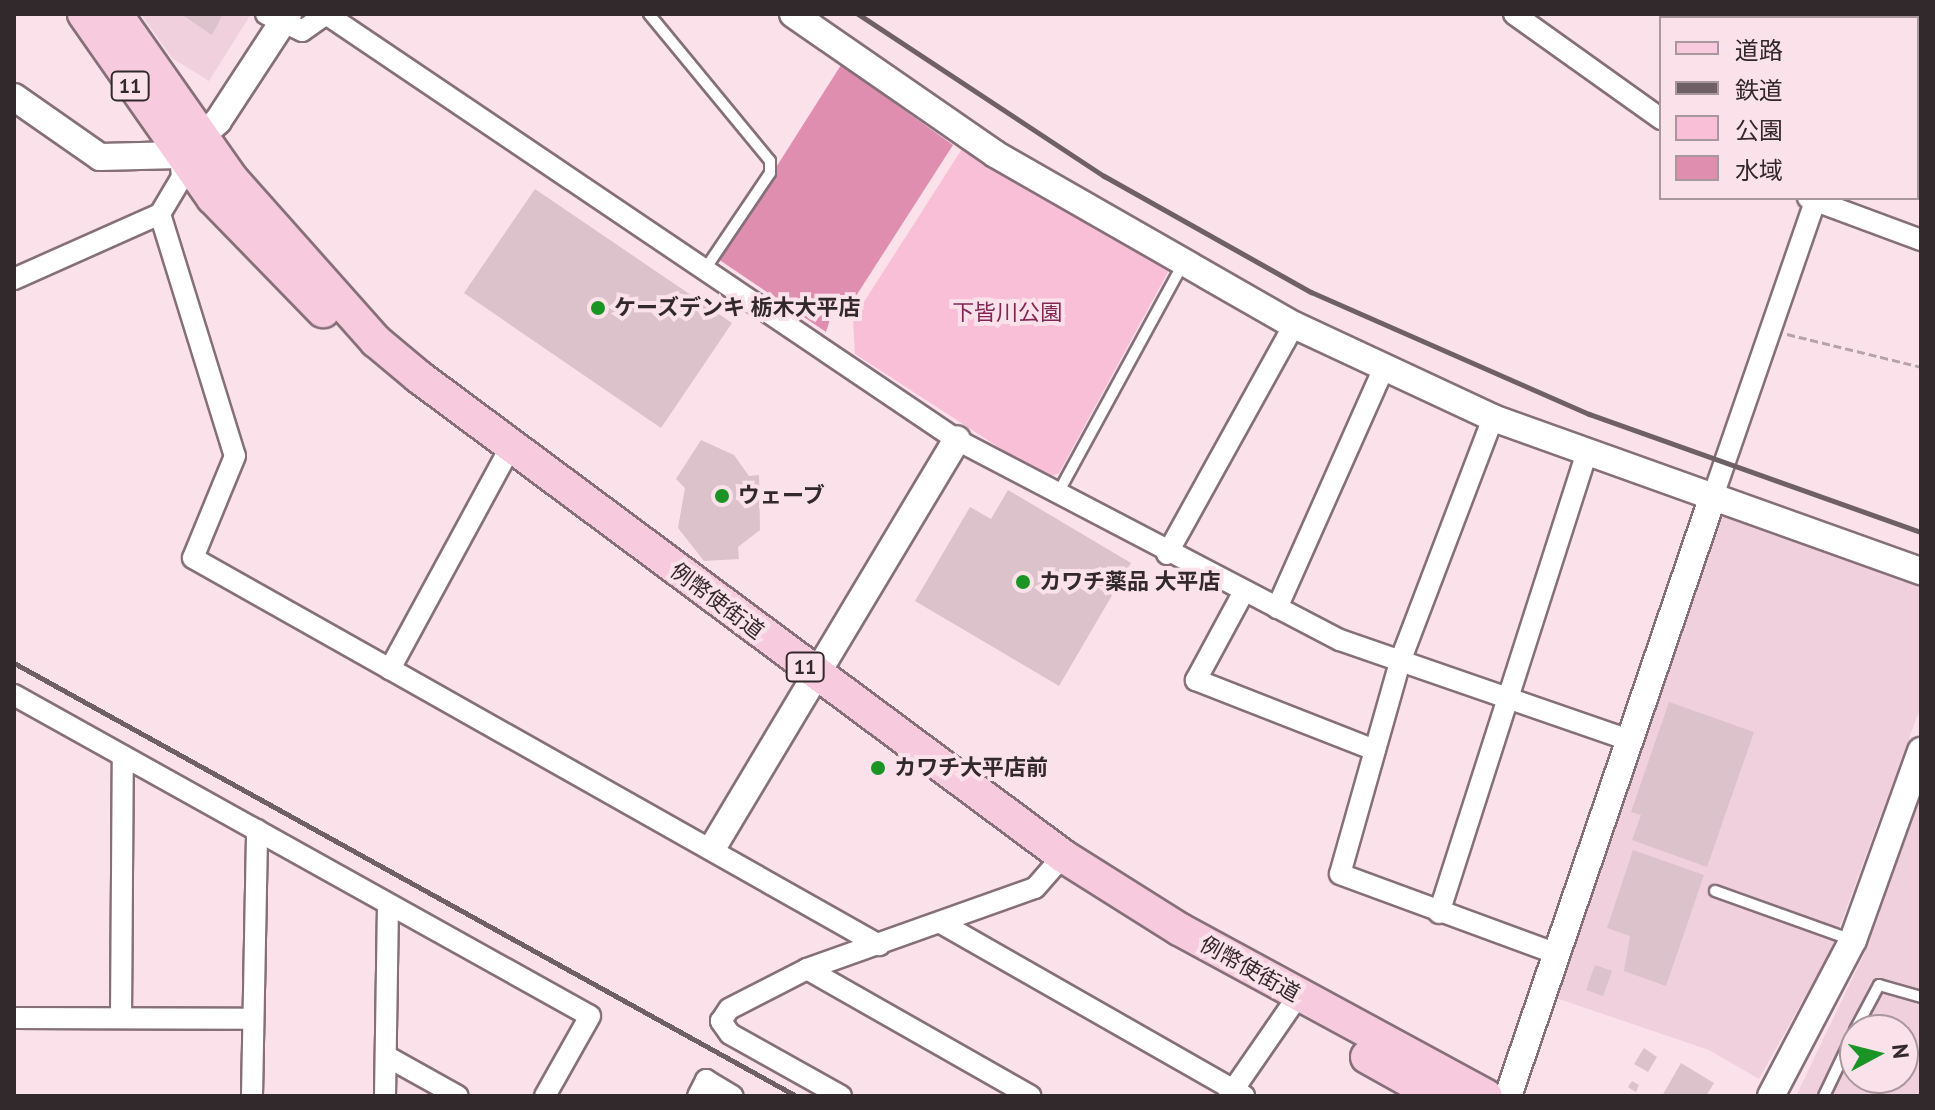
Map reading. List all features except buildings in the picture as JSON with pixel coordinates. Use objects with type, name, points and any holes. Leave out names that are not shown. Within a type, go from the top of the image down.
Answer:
[{"type":"main road","name":"11","points":[[84,14],[191,146]]},
{"type":"main road","name":"11","points":[[116,14],[191,146]]},
{"type":"main road","name":"例幣使街道","points":[[191,146],[376,341],[506,456],[1057,864],[1293,1004],[1437,1096]]},
{"type":"main road","name":"例幣使街道","points":[[1293,1004],[1486,1096]]},
{"type":"street","points":[[14,279],[160,214],[182,177],[191,146],[272,17],[302,31],[326,14],[957,440],[1242,595],[1400,662],[1631,741]]},
{"type":"street","points":[[793,14],[995,154],[1294,325],[1493,418],[1586,454],[1921,571]]},
{"type":"street","points":[[1514,14],[1659,118]]},
{"type":"street","points":[[14,97],[100,157],[191,146]]},
{"type":"street","points":[[1508,1096],[1772,331],[1811,200],[1921,240]]},
{"type":"street","points":[[160,214],[235,456],[193,558],[713,847],[879,945]]},
{"type":"street","points":[[1167,554],[1294,325]]},
{"type":"street","points":[[1277,608],[1384,368]]},
{"type":"street","points":[[1493,418],[1400,662],[1340,874],[1439,913],[1555,953]]},
{"type":"street","points":[[713,847],[957,440]]},
{"type":"street","points":[[1439,913],[1504,700],[1586,454]]},
{"type":"street","points":[[390,669],[506,456]]},
{"type":"street","points":[[1242,595],[1196,680],[1375,750]]},
{"type":"street","points":[[14,695],[590,1016],[545,1096]]},
{"type":"street","points":[[1771,1096],[1853,940],[1921,751]]},
{"type":"street","points":[[121,1018],[123,756]]},
{"type":"street","points":[[252,1096],[257,830]]},
{"type":"street","points":[[841,1096],[730,1034],[721,1021],[729,1009],[807,969],[1035,888],[1057,864]]},
{"type":"street","points":[[385,1096],[388,905]]},
{"type":"street","points":[[941,923],[1236,1094],[1293,1004]]},
{"type":"street","points":[[807,969],[1031,1096]]},
{"type":"street","points":[[14,1018],[253,1019]]},
{"type":"street","points":[[386,1056],[458,1096]]},
{"type":"street","points":[[698,1096],[706,1080],[733,1096]]},
{"type":"lane","points":[[649,14],[770,161],[770,173],[704,271]]},
{"type":"lane","points":[[1057,495],[1184,263]]},
{"type":"lane","points":[[1715,891],[1853,940]]},
{"type":"lane","points":[[1864,1014],[1879,985],[1921,997]]},
{"type":"lane","points":[[1824,1096],[1839,1064]]},
{"type":"path","points":[[1772,331],[1921,367]]},
{"type":"shaded area","points":[[141,14],[251,14],[209,81],[172,58]]},
{"type":"shaded area","points":[[1726,516],[1921,584],[1921,706],[1831,950],[1759,1079],[1709,1050],[1550,996],[1714,522]]},
{"type":"shaded area","points":[[1921,796],[1921,1096],[1796,1096],[1864,954]]},
{"type":"green space","name":"下皆川公園","points":[[962,149],[1169,270],[1059,473],[1046,478],[855,354],[853,319]]},
{"type":"water","points":[[841,65],[953,145],[847,310],[834,307],[826,332],[718,259]]},
{"type":"railway","points":[[858,14],[1104,176],[1311,292],[1589,414],[1921,532]]},
{"type":"railway","points":[[14,663],[796,1096]]},
{"type":"place","name":"ケーズデンキ 栃木大平店","points":[[598,308]]},
{"type":"place","name":"ウェーブ","points":[[722,496]]},
{"type":"place","name":"カワチ薬品 大平店","points":[[1023,582]]},
{"type":"place","name":"カワチ大平店前","points":[[878,768]]}]
